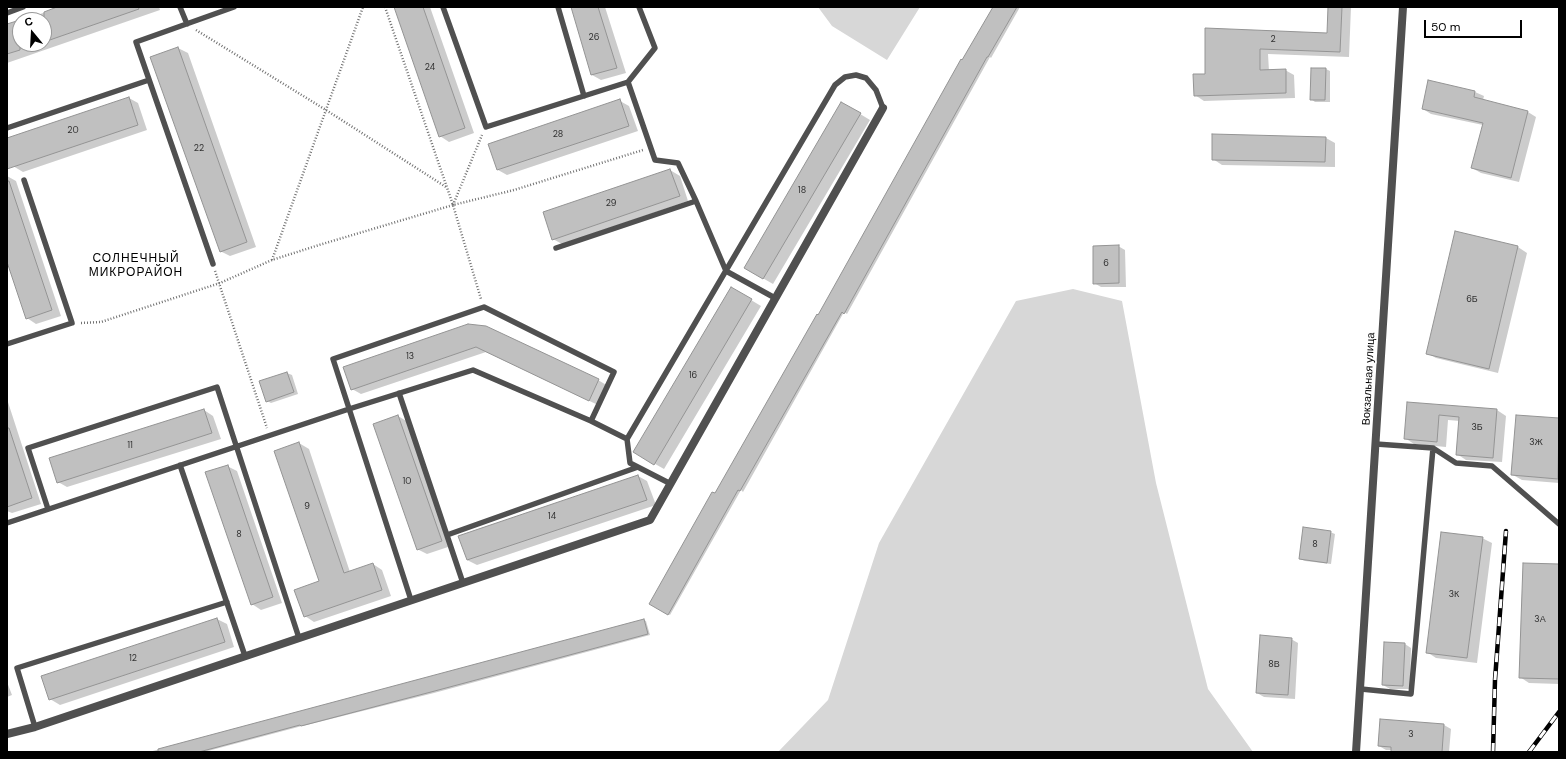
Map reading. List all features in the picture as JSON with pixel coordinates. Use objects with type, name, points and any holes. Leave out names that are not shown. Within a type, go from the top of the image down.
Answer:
[{"type":"street","name":"Вокзальная улица","points":[[1356,752],[1403,7]]},
{"type":"street","points":[[7,734],[35,727],[650,520],[883,108]]},
{"type":"lane","points":[[7,13],[23,7]]},
{"type":"lane","points":[[180,7],[187,24]]},
{"type":"lane","points":[[213,264],[136,42],[234,7]]},
{"type":"lane","points":[[443,7],[486,127],[628,82],[655,48],[639,7]]},
{"type":"lane","points":[[558,7],[584,96]]},
{"type":"lane","points":[[671,484],[630,463],[627,439],[835,85],[845,77],[856,76],[866,78],[876,90],[883,108]]},
{"type":"lane","points":[[7,128],[149,80]]},
{"type":"lane","points":[[628,82],[655,160],[678,163],[726,271],[775,298]]},
{"type":"lane","points":[[7,344],[72,323],[24,180]]},
{"type":"lane","points":[[556,248],[696,201]]},
{"type":"lane","points":[[411,600],[333,359],[484,307],[614,372],[591,421]]},
{"type":"lane","points":[[7,522],[349,409],[473,370],[591,421],[627,439]]},
{"type":"lane","points":[[48,509],[28,448],[217,387],[299,638]]},
{"type":"lane","points":[[399,393],[463,583]]},
{"type":"lane","points":[[1376,444],[1433,448],[1456,464],[1492,466],[1559,524]]},
{"type":"lane","points":[[1360,689],[1411,694],[1433,448]]},
{"type":"lane","points":[[180,465],[245,656]]},
{"type":"lane","points":[[447,535],[638,467]]},
{"type":"lane","points":[[35,727],[17,668],[227,602]]},
{"type":"path","points":[[272,260],[363,7]]},
{"type":"path","points":[[385,7],[453,205],[484,307]]},
{"type":"path","points":[[187,24],[326,110],[446,187]]},
{"type":"path","points":[[453,205],[486,127]]},
{"type":"path","points":[[72,323],[101,322],[220,283],[272,260],[453,205],[514,190],[651,148]]},
{"type":"path","points":[[213,264],[270,436]]},
{"type":"shaded area","points":[[818,7],[920,7],[887,60],[832,26]]},
{"type":"shaded area","points":[[1073,289],[1122,301],[1156,483],[1208,689],[1253,752],[778,752],[828,700],[879,543],[1016,301]]},
{"type":"building","points":[[57,7],[138,7],[139,9],[52,39],[52,12],[44,12]]},
{"type":"building","points":[[394,7],[423,7],[465,128],[439,137]]},
{"type":"building","points":[[571,7],[598,7],[617,68],[591,75]]},
{"type":"building","points":[[993,7],[1017,7],[987,57],[844,314],[842,312],[740,491],[738,490],[668,615],[649,604],[712,492],[715,493],[817,314],[818,315],[961,59],[962,60]]},
{"type":"building","points":[[1328,7],[1342,7],[1340,52],[1260,49],[1260,70],[1286,69],[1286,93],[1194,96],[1193,74],[1205,74],[1205,28],[1327,33]]},
{"type":"building","points":[[12,22],[12,52],[14,52],[7,54],[7,24]]},
{"type":"building","points":[[178,47],[247,242],[220,252],[150,57]]},
{"type":"building","points":[[1311,68],[1326,68],[1325,100],[1310,100]]},
{"type":"building","points":[[1428,80],[1475,91],[1474,97],[1528,111],[1511,178],[1471,168],[1483,123],[1422,109]]},
{"type":"building","points":[[129,97],[138,125],[7,169],[7,138]]},
{"type":"building","points":[[620,99],[629,126],[497,170],[488,144]]},
{"type":"building","points":[[841,102],[861,113],[763,279],[744,268]]},
{"type":"building","points":[[1212,134],[1326,137],[1325,162],[1212,160]]},
{"type":"building","points":[[670,169],[680,196],[552,240],[543,212]]},
{"type":"building","points":[[7,181],[9,181],[52,310],[26,319],[7,262]]},
{"type":"building","points":[[1455,231],[1518,246],[1489,369],[1426,354]]},
{"type":"building","points":[[1119,245],[1119,283],[1093,284],[1093,246]]},
{"type":"building","points":[[731,287],[752,299],[654,465],[633,452]]},
{"type":"building","points":[[468,324],[486,326],[599,379],[589,401],[476,347],[351,390],[343,367]]},
{"type":"building","points":[[287,372],[294,392],[266,402],[259,381]]},
{"type":"building","points":[[1407,402],[1497,409],[1493,458],[1456,455],[1459,417],[1439,415],[1437,442],[1404,439]]},
{"type":"building","points":[[204,409],[212,433],[57,483],[49,458]]},
{"type":"building","points":[[398,415],[442,541],[417,550],[373,424]]},
{"type":"building","points":[[1516,415],[1559,418],[1558,479],[1511,475]]},
{"type":"building","points":[[7,428],[9,428],[32,498],[7,507]]},
{"type":"building","points":[[299,442],[344,573],[373,563],[382,590],[304,617],[294,590],[319,581],[274,451]]},
{"type":"building","points":[[228,465],[273,597],[251,605],[205,472]]},
{"type":"building","points":[[638,475],[647,500],[467,560],[458,536]]},
{"type":"building","points":[[1303,527],[1331,531],[1327,563],[1299,559]]},
{"type":"building","points":[[1441,532],[1483,537],[1467,658],[1426,653]]},
{"type":"building","points":[[1523,563],[1559,564],[1559,679],[1519,678]]},
{"type":"building","points":[[217,618],[225,642],[49,700],[41,676]]},
{"type":"building","points":[[644,619],[648,634],[199,752],[158,752],[158,749]]},
{"type":"building","points":[[1260,635],[1292,638],[1288,695],[1256,693]]},
{"type":"building","points":[[1384,642],[1405,643],[1403,686],[1382,685]]},
{"type":"building","points":[[1380,719],[1444,724],[1442,752],[1391,752],[1391,747],[1378,746]]},
{"type":"railway","points":[[1493,752],[1495,680],[1506,531]]},
{"type":"railway","points":[[1529,752],[1559,712]]},
{"type":"district","name":"СОЛНЕЧНЫЙ МИКРОРАЙОН","points":[[136,266]]}]
